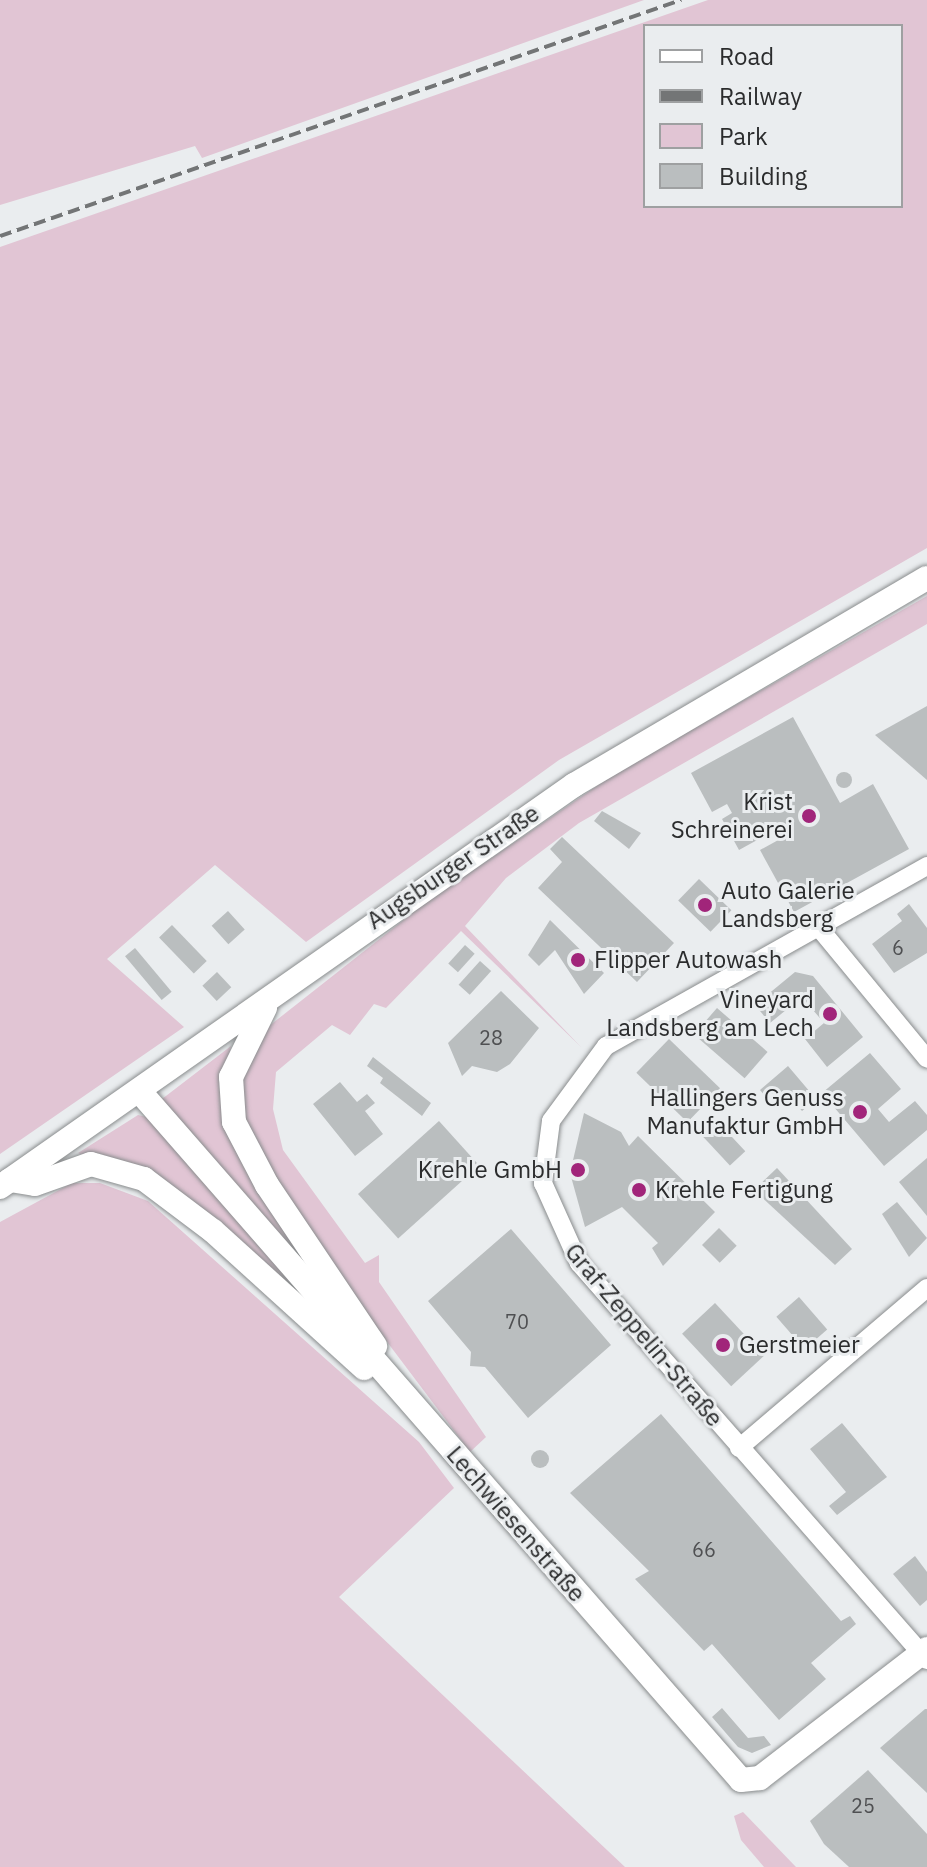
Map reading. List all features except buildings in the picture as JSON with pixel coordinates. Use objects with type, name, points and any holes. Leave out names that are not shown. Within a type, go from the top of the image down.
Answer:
[{"type":"main road","name":"Augsburger Straße","points":[[5,1184],[141,1093],[273,996],[574,785],[927,578]]},
{"type":"main road","points":[[273,996],[231,1077],[234,1122],[267,1185],[425,1421]]},
{"type":"main road","name":"Lechwiesenstraße","points":[[141,1093],[741,1780],[760,1778],[925,1654]]},
{"type":"main road","points":[[5,1184],[35,1184],[91,1164],[144,1179],[213,1231],[353,1361],[399,1392]]},
{"type":"street","name":"Graf-Zeppelin-Straße","points":[[925,1654],[783,1488],[739,1448],[563,1241],[543,1183],[544,1147],[562,1100],[606,1046],[820,929],[927,866]]},
{"type":"street","points":[[820,929],[927,1059]]},
{"type":"street","points":[[739,1448],[927,1288]]},
{"type":"green space","points":[[0,0],[644,0],[202,158],[195,146],[0,205]]},
{"type":"green space","points":[[708,0],[927,0],[927,548],[559,760],[306,942],[215,865],[107,959],[184,1027],[0,1154],[0,247]]},
{"type":"green space","points":[[927,596],[927,624],[579,823],[506,878],[465,926],[581,1047],[461,931],[386,1008],[374,1004],[350,1035],[332,1025],[276,1072],[273,1109],[283,1150],[365,1263],[379,1255],[379,1282],[486,1437],[470,1452],[348,1290],[247,1134],[238,1080],[264,1030],[424,904],[616,773]]},
{"type":"green space","points":[[231,1046],[223,1090],[346,1313],[162,1099]]},
{"type":"green space","points":[[138,1115],[147,1117],[336,1333],[196,1205],[78,1153]]},
{"type":"green space","points":[[72,1183],[100,1183],[148,1201],[419,1442],[454,1488],[339,1597],[625,1867],[0,1867],[0,1222]]},
{"type":"green space","points":[[743,1812],[796,1867],[764,1867],[741,1840],[734,1816]]},
{"type":"railway","points":[[0,236],[681,0]]},
{"type":"place","name":"Krist Schreinerei","points":[[809,816]]},
{"type":"place","name":"Auto Galerie Landsberg","points":[[705,905]]},
{"type":"place","name":"Flipper Autowash","points":[[578,960]]},
{"type":"place","name":"Vineyard Landsberg am Lech","points":[[830,1014]]},
{"type":"place","name":"Hallingers Genuss Manufaktur GmbH","points":[[860,1112]]},
{"type":"place","name":"Krehle GmbH","points":[[578,1170]]},
{"type":"place","name":"Krehle Fertigung","points":[[639,1190]]},
{"type":"place","name":"Gerstmeier","points":[[723,1345]]}]
